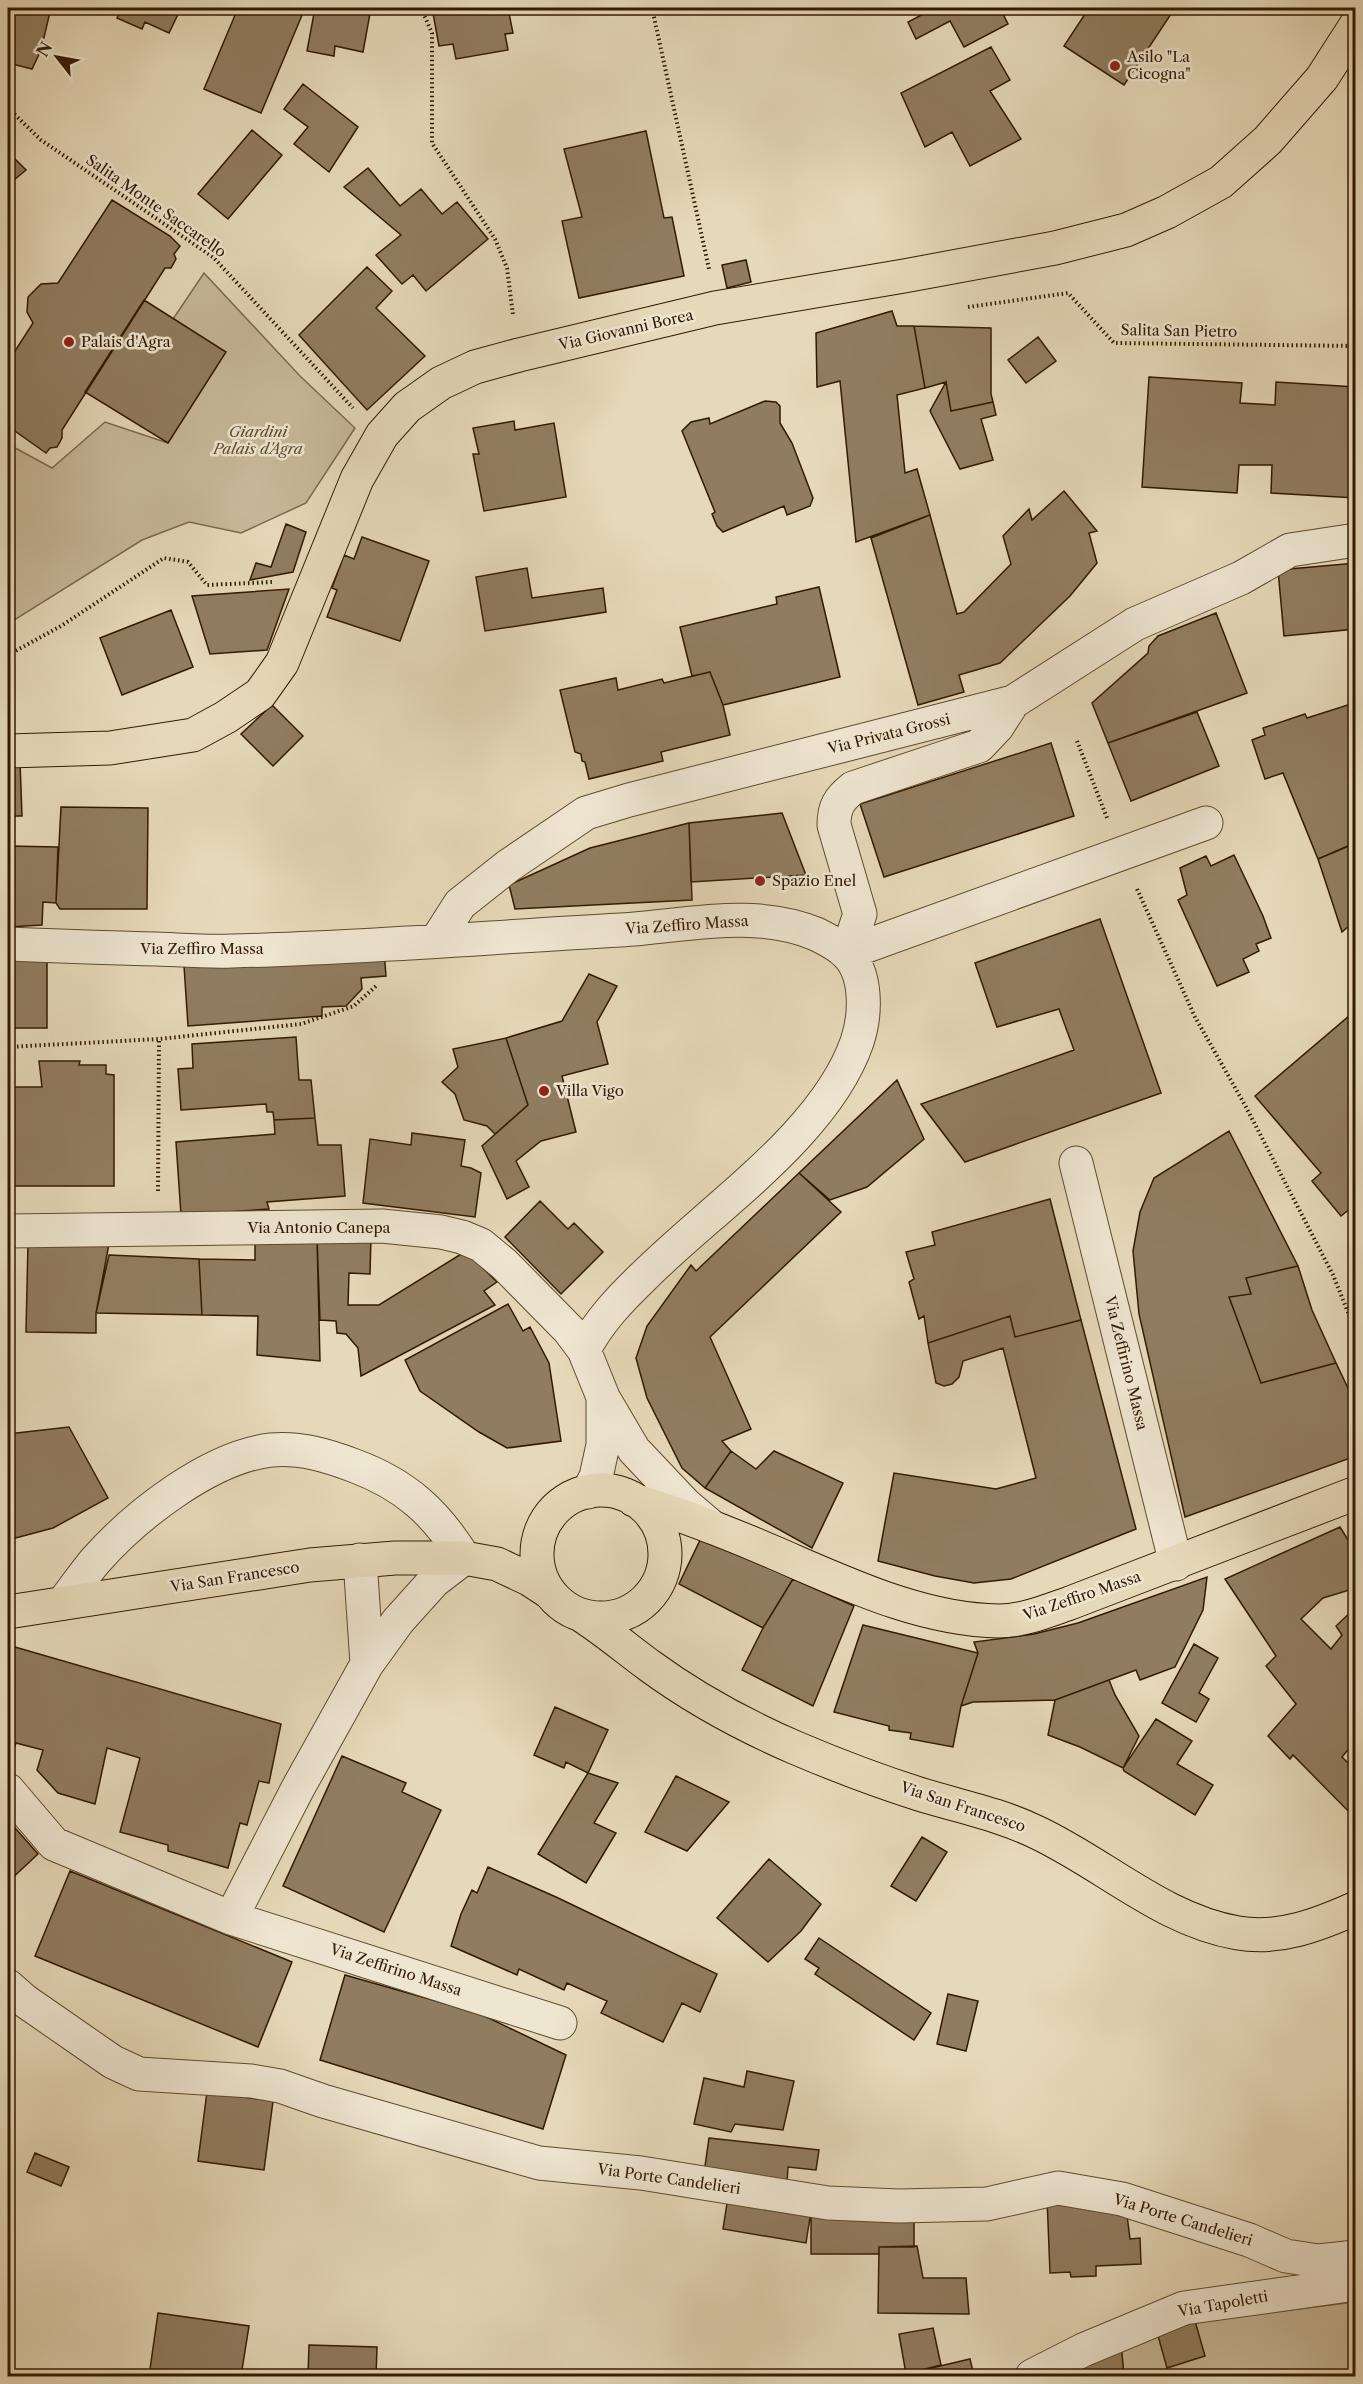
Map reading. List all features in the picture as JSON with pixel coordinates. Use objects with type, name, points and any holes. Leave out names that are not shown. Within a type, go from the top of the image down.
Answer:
[{"type":"main road","name":"Via Giovanni Borea","points":[[8,751],[110,748],[193,735],[261,694],[282,663],[357,479],[382,435],[407,407],[441,383],[475,367],[715,308],[1055,248],[1136,225],[1221,182],[1268,140],[1322,78],[1356,25]]},
{"type":"main road","points":[[609,1491],[623,1494],[634,1500],[653,1517],[663,1538],[666,1556],[662,1574],[652,1593],[638,1607],[621,1616],[584,1617],[564,1606],[549,1592],[542,1581],[537,1560],[540,1536],[545,1524],[555,1510],[568,1499],[588,1492],[609,1491]]},
{"type":"main road","name":"Via Zeffiro Massa","points":[[634,1500],[712,1527],[872,1593],[969,1619],[1002,1621],[1034,1615],[1176,1564],[1356,1493]]},
{"type":"main road","name":"Via San Francesco","points":[[464,1558],[518,1542],[545,1524]]},
{"type":"main road","name":"Via San Francesco","points":[[8,1612],[310,1565],[395,1558],[464,1558],[496,1564],[529,1579],[549,1592]]},
{"type":"main road","name":"Via San Francesco","points":[[584,1617],[692,1694],[744,1724],[787,1744],[866,1775],[920,1794],[970,1807],[1036,1832],[1151,1899],[1206,1925],[1238,1933],[1267,1936],[1291,1932],[1356,1908]]},
{"type":"main road","points":[[1291,1932],[1317,1935],[1356,1932]]},
{"type":"street","name":"Via Privata Grossi","points":[[437,940],[460,904],[508,866],[586,813],[1013,702],[1135,624],[1241,579],[1290,550],[1356,540]]},
{"type":"street","points":[[847,953],[860,914],[834,825],[834,811],[841,797],[853,788],[979,746],[997,727],[1013,702]]},
{"type":"street","points":[[847,953],[1206,823]]},
{"type":"street","name":"Via Zeffiro Massa","points":[[8,944],[230,951],[631,929],[737,919],[774,922],[813,933],[847,953]]},
{"type":"street","points":[[712,1527],[685,1504],[634,1450],[603,1397],[584,1350],[591,1336],[632,1288],[780,1152],[828,1098],[846,1069],[864,1015],[861,984],[856,967],[847,953]]},
{"type":"street","name":"Via Zeffirino Massa","points":[[1076,1163],[1176,1564]]},
{"type":"street","name":"Via Antonio Canepa","points":[[8,1231],[382,1226],[441,1232],[481,1245],[504,1264],[569,1330],[584,1350]]},
{"type":"street","points":[[588,1492],[596,1477],[603,1444],[603,1397]]},
{"type":"street","points":[[63,1603],[97,1559],[138,1520],[188,1483],[231,1459],[272,1450],[315,1453],[362,1469],[388,1481],[412,1496],[434,1515],[464,1558],[434,1581],[398,1621],[367,1664],[298,1788],[231,1918]]},
{"type":"street","points":[[360,1560],[367,1664]]},
{"type":"street","name":"Via Zeffirino Massa","points":[[8,1790],[54,1844],[231,1918],[560,2023]]},
{"type":"street","name":"Via Porte Candelieri","points":[[8,1986],[25,2001],[113,2062],[139,2074],[251,2081],[280,2086],[323,2101],[539,2163],[641,2174],[828,2203],[899,2206],[987,2204],[1058,2188],[1122,2199],[1249,2240],[1286,2256],[1318,2261],[1356,2257]]},
{"type":"street","name":"Via Tapoletti","points":[[1032,2376],[1083,2350],[1184,2308],[1356,2284]]},
{"type":"path","points":[[421,8],[432,33],[432,143],[495,239],[507,268],[519,355]]},
{"type":"path","points":[[652,8],[715,308]]},
{"type":"path","name":"Salita Monte Saccarello","points":[[8,108],[41,140],[213,257],[365,420],[382,435]]},
{"type":"path","name":"Salita San Pietro","points":[[957,307],[1068,293],[1114,343],[1356,346]]},
{"type":"path","points":[[8,655],[61,626],[164,558],[188,562],[207,585],[305,581],[315,586]]},
{"type":"path","points":[[1077,741],[1121,853],[1195,1017],[1246,1107],[1333,1275],[1356,1332]]},
{"type":"path","points":[[8,1047],[159,1039],[301,1024],[354,1006],[382,982]]},
{"type":"path","points":[[158,1229],[159,1039]]},
{"type":"green space","name":"Giardini Palais d'Agra","points":[[204,273],[300,376],[355,428],[306,503],[241,533],[189,522],[142,540],[8,624],[8,444],[52,468],[105,422],[168,443],[225,352],[173,319]]},
{"type":"green space","points":[[1355,2302],[1355,2376],[1124,2376],[1121,2344],[1192,2322]]},
{"type":"building","points":[[8,8],[51,8],[41,50],[32,69],[8,63]]},
{"type":"building","points":[[121,8],[181,8],[169,33],[145,22],[142,29],[117,18]]},
{"type":"building","points":[[238,8],[305,8],[261,113],[204,89]]},
{"type":"building","points":[[315,8],[371,8],[363,52],[335,46],[334,56],[307,51]]},
{"type":"building","points":[[432,8],[508,8],[513,33],[505,34],[508,50],[456,59],[453,44],[439,46]]},
{"type":"building","points":[[930,8],[1000,8],[1008,24],[964,47],[950,21],[916,39],[908,22],[931,10]]},
{"type":"building","name":"Asilo \"La Cicogna\"","points":[[1089,8],[1175,8],[1124,85],[1064,46]]},
{"type":"building","points":[[991,47],[1010,80],[990,91],[1021,139],[970,166],[952,132],[925,147],[901,93]]},
{"type":"building","points":[[303,84],[358,127],[329,172],[294,144],[308,127],[284,109]]},
{"type":"building","points":[[252,130],[282,155],[228,219],[198,194]]},
{"type":"building","points":[[646,131],[664,218],[672,217],[684,276],[579,298],[562,221],[582,217],[564,149]]},
{"type":"building","points":[[8,152],[26,170],[8,185]]},
{"type":"building","points":[[368,168],[400,206],[421,189],[442,214],[457,202],[488,239],[426,291],[413,275],[402,284],[376,255],[401,235],[344,187]]},
{"type":"building","name":"Palais d'Agra","points":[[112,200],[170,236],[180,246],[174,254],[176,259],[171,268],[165,268],[62,430],[62,438],[57,447],[50,448],[46,453],[8,426],[8,362],[33,323],[27,312],[28,297],[41,284],[58,283]]},
{"type":"building","points":[[746,260],[751,282],[727,288],[722,265]]},
{"type":"building","points":[[367,267],[392,291],[376,308],[425,356],[367,410],[299,335]]},
{"type":"building","points":[[144,300],[226,352],[168,443],[85,392]]},
{"type":"building","points":[[892,311],[897,326],[914,326],[925,388],[897,395],[905,473],[917,469],[930,515],[856,542],[840,381],[817,387],[816,333]]},
{"type":"building","points":[[914,326],[991,328],[993,402],[951,411],[946,382],[925,388]]},
{"type":"building","points":[[1038,337],[1056,361],[1026,383],[1008,360]]},
{"type":"building","points":[[1149,377],[1242,383],[1240,403],[1275,405],[1276,382],[1356,387],[1356,498],[1271,493],[1272,465],[1239,465],[1237,493],[1142,487]]},
{"type":"building","points":[[946,382],[951,411],[993,402],[996,415],[981,419],[993,460],[960,469],[930,411]]},
{"type":"building","points":[[765,401],[776,402],[780,406],[780,423],[792,443],[813,498],[810,506],[787,515],[784,506],[723,532],[717,526],[712,514],[715,512],[682,431],[691,422],[709,418],[710,424]]},
{"type":"building","points":[[514,421],[515,430],[554,423],[566,497],[484,511],[473,454],[479,454],[473,428]]},
{"type":"building","points":[[1064,491],[1097,531],[1089,533],[1097,563],[1070,596],[1000,663],[959,675],[964,692],[918,705],[871,538],[930,515],[957,614],[964,612],[1011,564],[1003,536],[1029,509],[1032,520]]},
{"type":"building","points":[[286,524],[306,532],[293,572],[250,580],[256,563],[271,567]]},
{"type":"building","points":[[362,537],[429,561],[400,641],[327,617],[337,590],[332,588],[344,555],[354,559]]},
{"type":"building","points":[[1356,563],[1356,629],[1284,636],[1278,570]]},
{"type":"building","points":[[527,568],[532,598],[603,588],[606,612],[485,631],[476,577]]},
{"type":"building","points":[[819,587],[840,677],[723,705],[710,672],[692,676],[680,627],[777,604],[776,597]]},
{"type":"building","points":[[289,589],[267,650],[210,654],[192,596]]},
{"type":"building","points":[[171,610],[193,667],[122,695],[100,638]]},
{"type":"building","points":[[1216,613],[1247,693],[1108,743],[1092,703],[1148,653],[1149,646],[1158,636]]},
{"type":"building","points":[[710,672],[723,705],[730,735],[661,752],[663,761],[589,779],[581,754],[575,752],[560,690],[616,678],[618,690],[662,679],[664,683]]},
{"type":"building","points":[[1354,703],[1356,843],[1318,859],[1283,773],[1265,779],[1252,740],[1265,735],[1263,728],[1305,714],[1307,718]]},
{"type":"building","points":[[272,705],[303,736],[273,766],[241,734]]},
{"type":"building","points":[[1197,712],[1219,766],[1131,801],[1108,743]]},
{"type":"building","points":[[1051,743],[1074,816],[884,877],[860,804]]},
{"type":"building","points":[[20,762],[22,816],[8,816],[8,763]]},
{"type":"building","points":[[61,807],[148,808],[147,909],[60,909],[56,903]]},
{"type":"building","points":[[782,813],[806,875],[691,882],[689,823]]},
{"type":"building","points":[[689,823],[692,900],[515,909],[509,885],[590,848]]},
{"type":"building","points":[[1350,845],[1356,861],[1356,920],[1342,932],[1318,859]]},
{"type":"building","points":[[8,846],[58,847],[56,903],[43,902],[42,925],[8,927]]},
{"type":"building","points":[[1234,855],[1271,938],[1256,944],[1259,951],[1243,959],[1249,972],[1217,986],[1178,900],[1187,895],[1180,868],[1206,856],[1211,866]]},
{"type":"building","points":[[1100,919],[1161,1093],[965,1162],[921,1104],[1074,1050],[1059,1009],[997,1027],[975,963]]},
{"type":"building","points":[[384,950],[386,976],[361,978],[362,989],[346,1006],[322,1007],[322,1016],[188,1026],[184,966]]},
{"type":"building","points":[[47,953],[47,1028],[8,1028],[8,954]]},
{"type":"building","name":"Villa Vigo","points":[[589,974],[617,986],[597,1022],[608,1064],[562,1076],[576,1132],[541,1141],[516,1161],[529,1187],[507,1199],[482,1146],[528,1105],[506,1038],[562,1021]]},
{"type":"building","points":[[1356,1010],[1356,1204],[1341,1216],[1312,1181],[1321,1173],[1255,1096]]},
{"type":"building","points":[[296,1037],[299,1080],[311,1080],[315,1118],[274,1120],[273,1112],[267,1112],[266,1104],[181,1110],[178,1069],[193,1068],[192,1044]]},
{"type":"building","name":"Villa Vigo","points":[[506,1038],[528,1105],[495,1134],[487,1126],[464,1120],[455,1094],[442,1082],[458,1067],[453,1049]]},
{"type":"building","points":[[39,1061],[80,1061],[79,1065],[106,1065],[106,1074],[114,1075],[114,1186],[8,1186],[8,1087],[42,1087]]},
{"type":"building","points":[[897,1080],[924,1139],[867,1187],[830,1200],[799,1173]]},
{"type":"building","points":[[315,1118],[318,1145],[341,1145],[345,1196],[267,1202],[269,1209],[181,1215],[176,1142],[275,1134],[274,1120]]},
{"type":"building","points":[[1229,1131],[1298,1266],[1246,1278],[1251,1294],[1229,1297],[1261,1383],[1336,1363],[1356,1405],[1356,1456],[1185,1517],[1139,1314],[1133,1251],[1140,1212],[1154,1178]]},
{"type":"building","points":[[412,1133],[465,1140],[461,1166],[481,1173],[475,1217],[363,1203],[370,1139],[411,1145]]},
{"type":"building","points":[[799,1173],[841,1212],[710,1337],[751,1429],[722,1441],[731,1451],[705,1488],[682,1468],[647,1398],[636,1358],[647,1326],[691,1265],[696,1271]]},
{"type":"building","points":[[1050,1199],[1081,1320],[1015,1337],[1010,1316],[928,1343],[924,1316],[919,1319],[909,1282],[914,1279],[906,1252],[935,1245],[932,1232]]},
{"type":"building","points":[[540,1201],[568,1229],[574,1223],[603,1252],[561,1294],[505,1237]]},
{"type":"building","points":[[371,1237],[370,1274],[349,1273],[348,1305],[379,1305],[466,1251],[497,1282],[484,1291],[495,1305],[361,1376],[358,1348],[346,1334],[337,1333],[336,1321],[320,1320],[317,1238]]},
{"type":"building","points":[[255,1238],[317,1238],[320,1361],[257,1355],[258,1316],[202,1315],[199,1259],[255,1260]]},
{"type":"building","points":[[28,1242],[109,1244],[96,1313],[96,1333],[26,1332]]},
{"type":"building","points":[[109,1255],[199,1259],[202,1315],[96,1313]]},
{"type":"building","points":[[1298,1266],[1312,1310],[1336,1363],[1261,1383],[1229,1297],[1251,1294],[1246,1278]]},
{"type":"building","points":[[508,1304],[523,1331],[530,1327],[549,1363],[561,1441],[507,1448],[479,1432],[420,1391],[405,1360]]},
{"type":"building","points":[[1010,1316],[1015,1337],[1081,1320],[1136,1529],[1011,1579],[974,1583],[935,1576],[878,1561],[894,1473],[996,1489],[1036,1478],[1003,1348],[963,1361],[959,1377],[952,1384],[944,1386],[936,1383],[928,1343]]},
{"type":"building","points":[[69,1427],[108,1498],[53,1528],[8,1540],[8,1434]]},
{"type":"building","points":[[731,1451],[756,1469],[774,1451],[843,1483],[812,1548],[705,1488]]},
{"type":"building","points":[[1340,1527],[1356,1553],[1356,1588],[1323,1598],[1301,1619],[1331,1649],[1342,1635],[1336,1626],[1356,1607],[1356,1740],[1342,1757],[1356,1771],[1356,1819],[1293,1755],[1290,1759],[1268,1736],[1296,1704],[1266,1666],[1276,1656],[1225,1579]]},
{"type":"building","points":[[703,1534],[793,1579],[763,1628],[679,1584]]},
{"type":"building","points":[[1207,1577],[1203,1610],[1175,1667],[1140,1680],[1136,1670],[1055,1700],[973,1702],[961,1706],[978,1653],[974,1642],[1034,1634],[1078,1623]]},
{"type":"building","points":[[793,1579],[854,1606],[813,1706],[742,1670],[763,1628]]},
{"type":"building","points":[[863,1625],[978,1653],[961,1706],[953,1747],[910,1739],[911,1733],[889,1730],[889,1726],[834,1712]]},
{"type":"building","points":[[1194,1644],[1218,1658],[1199,1693],[1209,1699],[1196,1722],[1162,1703]]},
{"type":"building","points":[[8,1645],[281,1724],[269,1783],[259,1781],[247,1825],[240,1823],[228,1868],[168,1851],[168,1845],[120,1832],[140,1758],[107,1748],[95,1804],[58,1793],[37,1770],[43,1750],[16,1743],[13,1752],[8,1745]]},
{"type":"building","points":[[1109,1680],[1139,1736],[1123,1768],[1080,1747],[1048,1735],[1055,1700]]},
{"type":"building","points":[[555,1707],[608,1730],[588,1773],[566,1762],[564,1768],[534,1755]]},
{"type":"building","points":[[1156,1719],[1192,1741],[1177,1764],[1213,1785],[1195,1815],[1124,1771],[1123,1768]]},
{"type":"building","points":[[342,1756],[406,1783],[402,1792],[441,1810],[384,1932],[283,1886]]},
{"type":"building","points":[[588,1773],[618,1783],[594,1823],[616,1833],[586,1883],[538,1854]]},
{"type":"building","points":[[676,1776],[729,1802],[687,1851],[645,1832]]},
{"type":"building","points":[[8,1820],[38,1854],[8,1882]]},
{"type":"building","points":[[922,1837],[947,1852],[916,1901],[891,1886]]},
{"type":"building","points":[[769,1859],[821,1904],[801,1931],[768,1962],[717,1918]]},
{"type":"building","points":[[488,1867],[717,1974],[700,2012],[682,2003],[663,2042],[601,2013],[607,2001],[567,1983],[564,1990],[519,1969],[517,1975],[451,1946],[461,1914],[472,1890],[477,1893]]},
{"type":"building","points":[[70,1871],[292,1962],[258,2047],[35,1956]]},
{"type":"building","points":[[819,1938],[931,2013],[914,2040],[815,1974],[819,1968],[805,1959]]},
{"type":"building","points":[[345,1975],[478,2013],[566,2055],[543,2129],[320,2060]]},
{"type":"building","points":[[948,1994],[978,2001],[966,2051],[937,2044]]},
{"type":"building","points":[[747,2071],[794,2081],[783,2130],[735,2124],[731,2132],[694,2124],[704,2078],[744,2087]]},
{"type":"building","points":[[207,2092],[273,2101],[264,2170],[198,2161]]},
{"type":"building","points":[[709,2138],[819,2150],[816,2170],[788,2167],[787,2183],[704,2173]]},
{"type":"building","points":[[35,2153],[69,2167],[61,2186],[27,2172]]},
{"type":"building","points":[[728,2197],[811,2211],[806,2243],[723,2229]]},
{"type":"building","points":[[1047,2198],[1126,2207],[1130,2239],[1140,2238],[1141,2264],[1096,2266],[1096,2276],[1071,2277],[1070,2272],[1050,2273]]},
{"type":"building","points":[[811,2211],[914,2212],[914,2247],[879,2247],[879,2254],[811,2254]]},
{"type":"building","points":[[917,2246],[923,2278],[966,2278],[969,2314],[878,2313],[879,2247]]},
{"type":"building","points":[[158,2313],[249,2326],[241,2376],[149,2376]]},
{"type":"building","points":[[1195,2321],[1205,2356],[1167,2368],[1157,2332]]},
{"type":"building","points":[[933,2328],[941,2365],[906,2374],[899,2334]]},
{"type":"building","points":[[1121,2344],[1124,2376],[1040,2376]]},
{"type":"building","points":[[309,2345],[377,2347],[376,2376],[308,2376]]},
{"type":"building","points":[[970,2359],[974,2376],[906,2376],[906,2374]]},
{"type":"place","name":"Asilo \"La Cicogna\"","points":[[1115,66]]},
{"type":"place","name":"Palais d'Agra","points":[[69,342]]},
{"type":"place","name":"Spazio Enel","points":[[760,881]]},
{"type":"place","name":"Villa Vigo","points":[[544,1091]]}]
